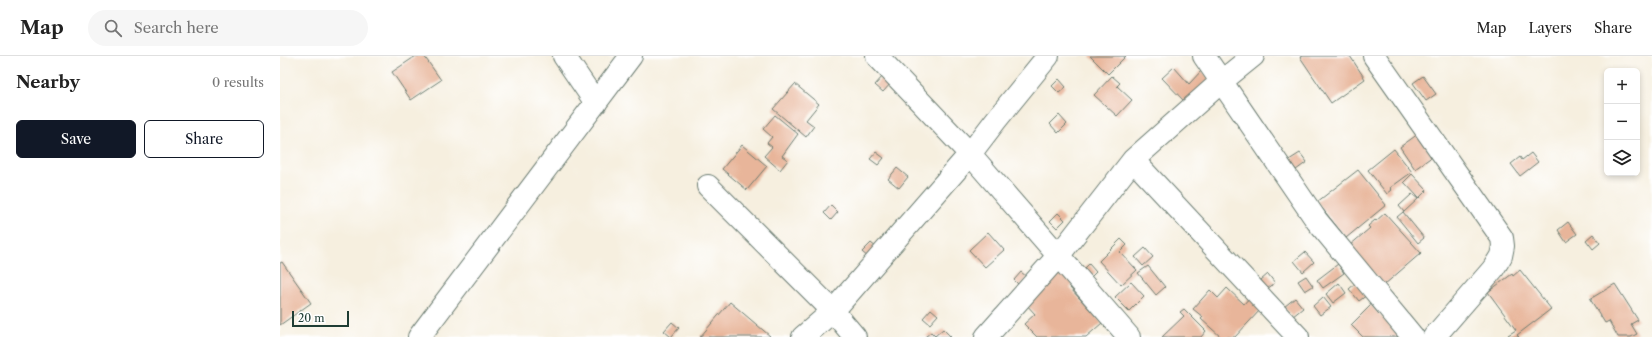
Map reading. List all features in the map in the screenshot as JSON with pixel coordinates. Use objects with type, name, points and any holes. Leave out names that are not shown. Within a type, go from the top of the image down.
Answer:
[{"type":"street","points":[[564,56],[596,103]]},
{"type":"street","points":[[419,337],[631,56]]},
{"type":"street","points":[[877,56],[970,154],[1129,337]]},
{"type":"street","points":[[803,337],[833,311],[970,154],[1048,56]]},
{"type":"street","points":[[1204,56],[1317,221],[1413,337]]},
{"type":"street","points":[[986,337],[1058,254],[1133,160],[1222,81],[1254,56]]},
{"type":"street","points":[[1374,56],[1502,238],[1503,246],[1501,256],[1493,269],[1434,337]]},
{"type":"street","points":[[1133,160],[1298,337]]},
{"type":"street","points":[[708,186],[833,311],[855,337]]},
{"type":"building","points":[[416,56],[424,56],[441,80],[411,100],[392,72]]},
{"type":"building","points":[[1090,56],[1126,56],[1108,74]]},
{"type":"building","points":[[1350,56],[1365,79],[1331,103],[1300,57]]},
{"type":"building","points":[[1174,67],[1189,84],[1202,70],[1210,79],[1185,102],[1162,78]]},
{"type":"building","points":[[883,76],[891,83],[883,92],[875,85]]},
{"type":"building","points":[[1112,76],[1120,83],[1117,86],[1132,100],[1117,116],[1094,95]]},
{"type":"building","points":[[1423,76],[1436,94],[1426,101],[1413,83]]},
{"type":"building","points":[[1059,79],[1066,87],[1059,93],[1052,86]]},
{"type":"building","points":[[795,84],[819,104],[806,120],[814,126],[806,137],[773,109]]},
{"type":"building","points":[[775,115],[798,134],[782,156],[788,160],[780,170],[764,156],[772,147],[767,143],[772,137],[763,129]]},
{"type":"building","points":[[1059,115],[1067,124],[1058,133],[1050,124]]},
{"type":"building","points":[[1418,134],[1433,156],[1415,169],[1400,147]]},
{"type":"building","points":[[742,145],[767,166],[747,190],[722,169]]},
{"type":"building","points":[[1394,149],[1412,172],[1390,188],[1392,190],[1387,194],[1368,170]]},
{"type":"building","points":[[876,152],[884,158],[878,165],[870,159]]},
{"type":"building","points":[[1300,153],[1307,162],[1296,170],[1289,160]]},
{"type":"building","points":[[1531,153],[1538,162],[1520,176],[1511,164],[1520,157],[1522,160]]},
{"type":"building","points":[[897,168],[908,177],[899,188],[888,179]]},
{"type":"building","points":[[1358,170],[1386,205],[1346,238],[1317,202]]},
{"type":"building","points":[[1412,174],[1427,190],[1419,198],[1404,182]]},
{"type":"building","points":[[1412,194],[1418,199],[1404,212],[1399,206]]},
{"type":"building","points":[[831,205],[838,212],[831,220],[824,213]]},
{"type":"building","points":[[1403,212],[1424,238],[1418,243],[1397,217]]},
{"type":"building","points":[[1058,213],[1065,220],[1057,228],[1050,221]]},
{"type":"building","points":[[1385,213],[1421,253],[1384,285],[1349,246],[1370,228],[1368,226]]},
{"type":"building","points":[[1568,222],[1577,234],[1566,242],[1558,230]]},
{"type":"building","points":[[988,232],[1004,250],[985,267],[969,250]]},
{"type":"building","points":[[1593,234],[1600,243],[1593,249],[1586,240]]},
{"type":"building","points":[[1121,239],[1127,245],[1120,252],[1137,270],[1121,285],[1099,261]]},
{"type":"building","points":[[871,243],[877,248],[869,258],[862,252]]},
{"type":"building","points":[[1145,248],[1153,257],[1143,266],[1135,257]]},
{"type":"building","points":[[1305,252],[1314,262],[1303,272],[1294,261]]},
{"type":"building","points":[[282,262],[311,303],[280,325],[280,263]]},
{"type":"building","points":[[1089,264],[1096,272],[1090,278],[1082,271]]},
{"type":"building","points":[[1338,264],[1344,273],[1323,288],[1317,280]]},
{"type":"building","points":[[1148,266],[1165,287],[1156,295],[1138,273]]},
{"type":"building","points":[[1061,270],[1074,284],[1070,288],[1102,323],[1086,337],[1037,337],[1024,324],[1035,314],[1025,303]]},
{"type":"building","points":[[1520,270],[1551,309],[1517,335],[1519,337],[1510,337],[1508,335],[1516,330],[1488,292],[1512,274],[1513,276]]},
{"type":"building","points":[[1021,272],[1028,278],[1020,286],[1014,280]]},
{"type":"building","points":[[1268,274],[1275,283],[1267,289],[1261,280]]},
{"type":"building","points":[[1306,276],[1313,286],[1305,291],[1298,281]]},
{"type":"building","points":[[1131,282],[1144,296],[1129,311],[1115,297]]},
{"type":"building","points":[[1339,283],[1346,293],[1333,303],[1326,294]]},
{"type":"building","points":[[1356,283],[1367,295],[1359,301],[1349,289]]},
{"type":"building","points":[[1615,284],[1638,320],[1631,324],[1637,334],[1631,337],[1618,337],[1609,321],[1605,323],[1590,299]]},
{"type":"building","points":[[1227,288],[1244,304],[1249,298],[1261,309],[1235,337],[1221,337],[1201,319],[1203,317],[1193,309],[1210,290],[1218,298]]},
{"type":"building","points":[[1323,297],[1331,307],[1320,315],[1313,306]]},
{"type":"building","points":[[1295,298],[1303,308],[1292,317],[1284,307]]},
{"type":"building","points":[[730,302],[770,336],[700,337]]},
{"type":"building","points":[[1371,305],[1401,337],[1363,337],[1351,325]]},
{"type":"building","points":[[931,309],[938,315],[930,324],[923,318]]},
{"type":"building","points":[[1184,309],[1206,331],[1201,337],[1162,337],[1184,316],[1180,312]]},
{"type":"building","points":[[672,322],[679,328],[671,337],[664,331]]},
{"type":"building","points":[[943,329],[951,337],[925,337],[931,332],[935,336]]}]
